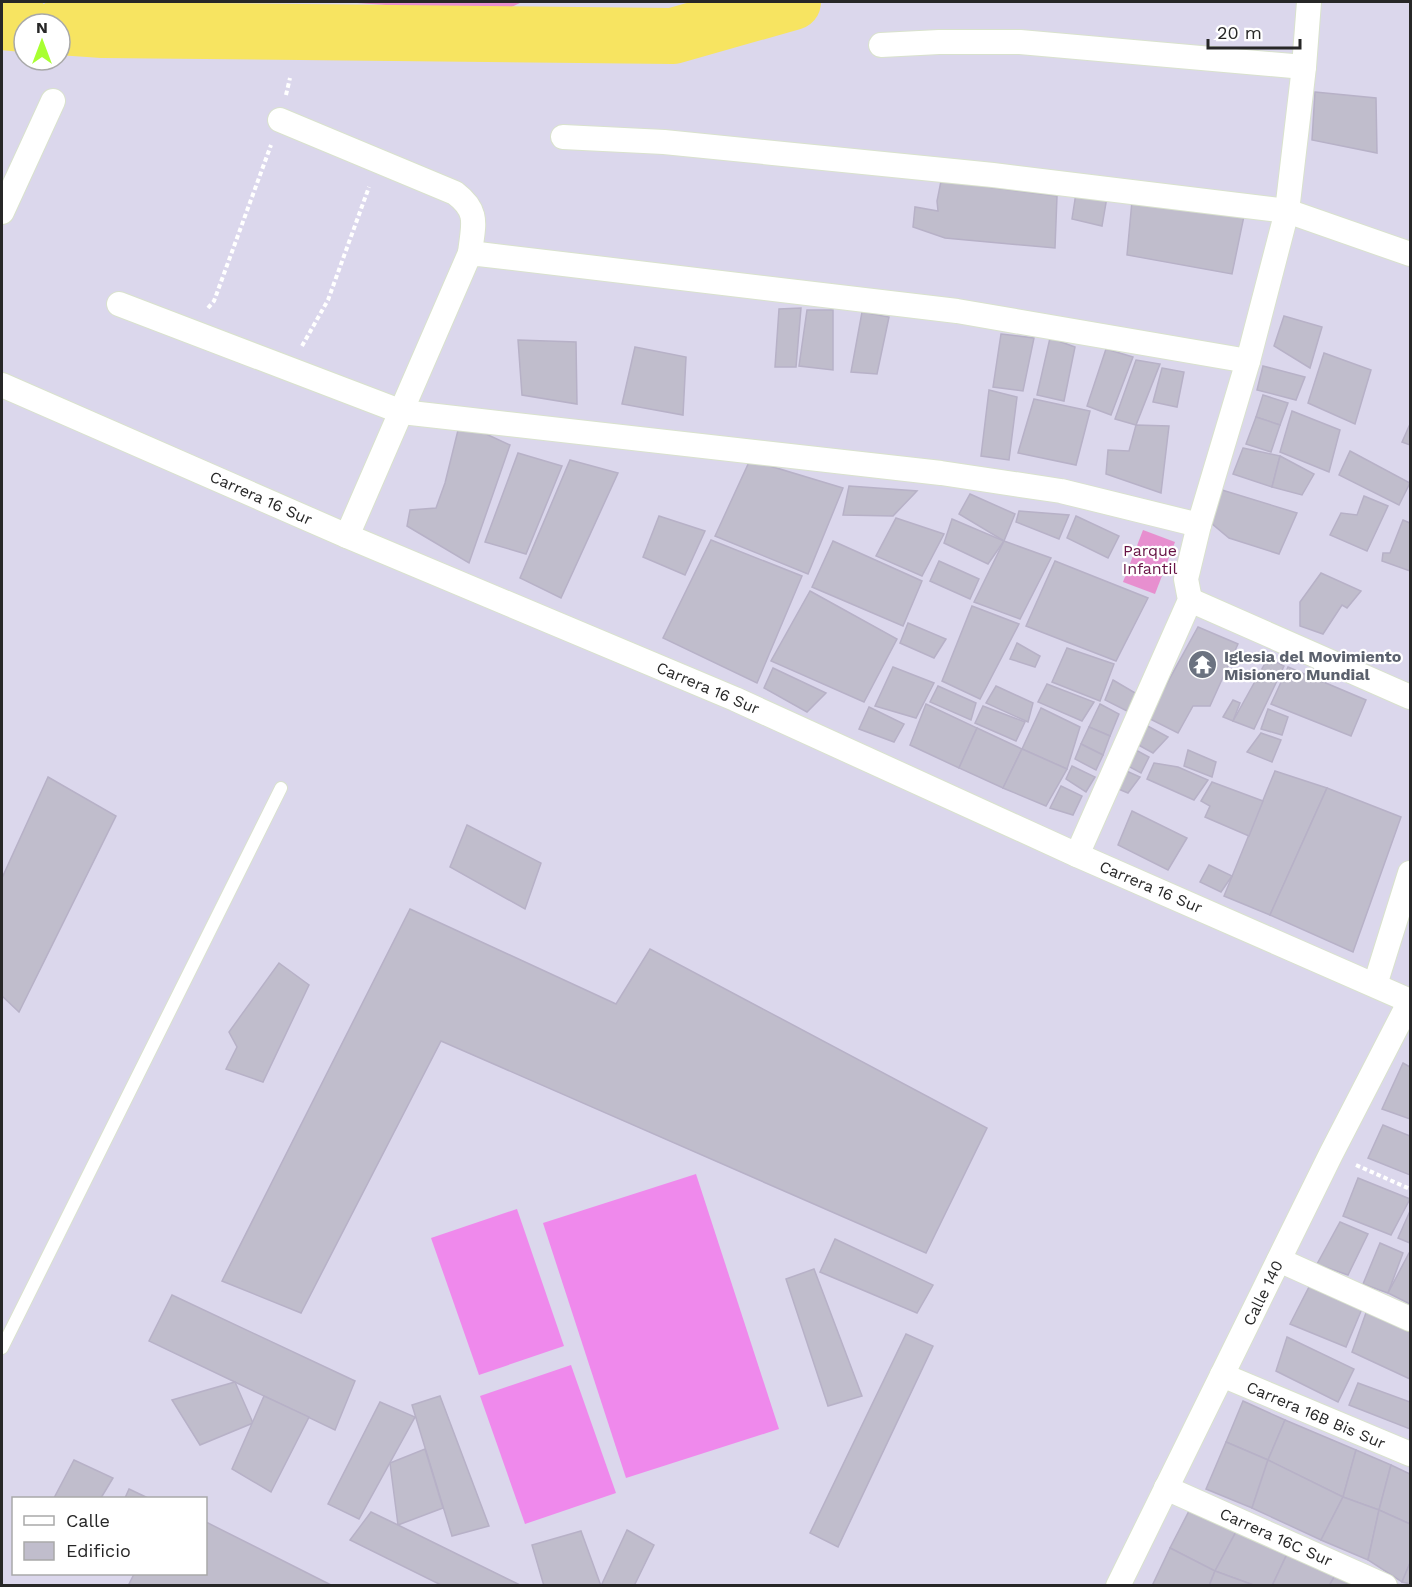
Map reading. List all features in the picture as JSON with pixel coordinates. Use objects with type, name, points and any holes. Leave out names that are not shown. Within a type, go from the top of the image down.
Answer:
[{"type":"street","points":[[1077,855],[1190,600],[1186,579],[1199,525],[1248,361],[1287,211],[1304,67],[1309,2]]},
{"type":"street","points":[[881,45],[1020,42],[1304,67]]},
{"type":"street","points":[[2,212],[52,101]]},
{"type":"street","points":[[280,120],[455,193],[468,203],[473,218],[470,253],[347,536]]},
{"type":"street","points":[[563,137],[664,142],[993,175],[1287,211],[1410,254]]},
{"type":"street","points":[[470,253],[957,311],[1248,361]]},
{"type":"street","points":[[119,304],[402,412],[941,473],[1060,491],[1199,525]]},
{"type":"street","name":"Carrera 16 Sur","points":[[2,385],[347,536],[735,699],[1077,855],[1375,984],[1410,1002]]},
{"type":"street","points":[[1190,600],[1410,697]]},
{"type":"street","points":[[1375,984],[1410,873]]},
{"type":"street","name":"Calle 140","points":[[1118,1586],[1331,1154],[1410,1002]]},
{"type":"street","points":[[1279,1260],[1410,1319]]},
{"type":"street","name":"Carrera 16B Bis Sur","points":[[1222,1375],[1410,1454]]},
{"type":"street","name":"Carrera 16C Sur","points":[[1166,1488],[1385,1586]]},
{"type":"lane","points":[[2,1348],[281,788]]},
{"type":"path","points":[[188,330],[214,301],[280,120],[290,78]]},
{"type":"path","points":[[288,369],[328,300],[378,162]]},
{"type":"path","points":[[1331,1154],[1410,1189]]},
{"type":"green space","points":[[343,2],[522,2],[499,13]]},
{"type":"green space","name":"Parque Infantil","points":[[1143,530],[1175,542],[1155,594],[1123,582]]},
{"type":"shaded area","points":[[696,1174],[779,1429],[626,1478],[543,1223]]},
{"type":"shaded area","points":[[517,1209],[564,1346],[479,1375],[431,1238]]},
{"type":"shaded area","points":[[571,1365],[616,1493],[525,1524],[480,1396]]},
{"type":"building","points":[[1315,92],[1376,98],[1377,153],[1312,140]]},
{"type":"building","points":[[941,181],[1057,196],[1055,248],[945,238],[913,227],[915,207],[938,211],[937,201]]},
{"type":"building","points":[[1076,193],[1107,197],[1102,226],[1072,219]]},
{"type":"building","points":[[1132,201],[1244,216],[1232,274],[1127,255]]},
{"type":"building","points":[[801,308],[796,367],[775,367],[779,309]]},
{"type":"building","points":[[807,310],[833,310],[833,370],[799,366]]},
{"type":"building","points":[[862,312],[889,317],[877,374],[851,372]]},
{"type":"building","points":[[1284,316],[1322,327],[1310,368],[1274,346]]},
{"type":"building","points":[[1001,334],[1034,338],[1023,391],[993,387]]},
{"type":"building","points":[[1050,338],[1075,347],[1064,401],[1037,395]]},
{"type":"building","points":[[518,340],[576,342],[577,404],[522,395]]},
{"type":"building","points":[[635,347],[686,357],[683,415],[622,404]]},
{"type":"building","points":[[1106,349],[1133,357],[1111,415],[1087,406]]},
{"type":"building","points":[[1324,353],[1371,370],[1355,424],[1308,403]]},
{"type":"building","points":[[1136,360],[1160,364],[1136,425],[1115,419]]},
{"type":"building","points":[[1263,366],[1305,377],[1296,400],[1257,390]]},
{"type":"building","points":[[1162,368],[1184,372],[1177,407],[1153,402]]},
{"type":"building","points":[[989,390],[1017,397],[1009,460],[981,456]]},
{"type":"building","points":[[1263,395],[1288,403],[1280,425],[1256,417]]},
{"type":"building","points":[[1034,399],[1090,411],[1076,465],[1018,453]]},
{"type":"building","points":[[1292,411],[1340,430],[1329,472],[1280,452]]},
{"type":"building","points":[[1256,417],[1280,425],[1271,452],[1246,444]]},
{"type":"building","points":[[460,422],[510,445],[469,563],[407,526],[410,510],[436,508],[445,483]]},
{"type":"building","points":[[1410,424],[1410,445],[1402,442]]},
{"type":"building","points":[[1136,425],[1169,426],[1161,493],[1106,474],[1108,450],[1129,451]]},
{"type":"building","points":[[1243,448],[1280,456],[1272,487],[1233,474]]},
{"type":"building","points":[[1350,451],[1410,483],[1399,505],[1339,475]]},
{"type":"building","points":[[518,453],[562,466],[526,554],[485,542]]},
{"type":"building","points":[[1280,456],[1314,474],[1302,495],[1272,487]]},
{"type":"building","points":[[570,460],[618,473],[561,598],[520,578]]},
{"type":"building","points":[[750,460],[843,488],[808,574],[715,536]]},
{"type":"building","points":[[849,486],[917,491],[893,516],[843,515]]},
{"type":"building","points":[[1222,490],[1297,513],[1279,554],[1229,538],[1211,523]]},
{"type":"building","points":[[970,494],[1015,514],[1004,541],[959,514]]},
{"type":"building","points":[[1364,496],[1388,506],[1367,551],[1330,535],[1341,513],[1357,515]]},
{"type":"building","points":[[1019,511],[1069,515],[1059,539],[1016,522]]},
{"type":"building","points":[[659,516],[705,531],[685,575],[643,557]]},
{"type":"building","points":[[1076,516],[1119,536],[1108,558],[1067,538]]},
{"type":"building","points":[[896,518],[944,534],[922,576],[876,556]]},
{"type":"building","points":[[952,519],[1004,541],[988,564],[944,543]]},
{"type":"building","points":[[1403,520],[1410,523],[1410,571],[1382,561],[1383,553],[1390,553]]},
{"type":"building","points":[[711,540],[802,576],[757,683],[663,638]]},
{"type":"building","points":[[833,541],[922,581],[903,626],[812,587]]},
{"type":"building","points":[[1004,541],[1051,558],[1020,619],[974,602]]},
{"type":"building","points":[[939,561],[979,579],[970,599],[930,581]]},
{"type":"building","points":[[1055,561],[1148,598],[1116,661],[1026,626]]},
{"type":"building","points":[[1321,573],[1361,591],[1347,608],[1342,605],[1323,634],[1300,626],[1300,602]]},
{"type":"building","points":[[810,591],[897,639],[864,702],[771,661]]},
{"type":"building","points":[[972,606],[1019,624],[980,699],[942,681]]},
{"type":"building","points":[[908,623],[946,639],[934,658],[900,643]]},
{"type":"building","name":"Iglesia del Movimiento Misionero Mundial","points":[[1198,627],[1238,644],[1210,706],[1193,706],[1178,733],[1148,718]]},
{"type":"building","points":[[1017,643],[1040,656],[1035,667],[1010,659]]},
{"type":"building","points":[[1067,648],[1114,664],[1100,701],[1052,682]]},
{"type":"building","points":[[1268,658],[1284,666],[1254,729],[1233,721]]},
{"type":"building","points":[[893,667],[934,683],[916,718],[875,706]]},
{"type":"building","points":[[1288,667],[1366,700],[1351,736],[1271,704]]},
{"type":"building","points":[[773,668],[826,693],[807,712],[764,688]]},
{"type":"building","points":[[1113,680],[1137,694],[1127,711],[1105,700]]},
{"type":"building","points":[[1047,684],[1094,702],[1082,721],[1038,702]]},
{"type":"building","points":[[938,686],[976,703],[971,720],[930,702]]},
{"type":"building","points":[[996,686],[1033,703],[1028,722],[986,703]]},
{"type":"building","points":[[1233,700],[1240,703],[1233,721],[1223,717]]},
{"type":"building","points":[[926,704],[977,728],[959,768],[910,745]]},
{"type":"building","points":[[1100,704],[1119,714],[1110,736],[1089,727]]},
{"type":"building","points":[[983,706],[1025,722],[1016,741],[975,723]]},
{"type":"building","points":[[869,707],[904,724],[894,742],[859,729]]},
{"type":"building","points":[[1041,708],[1080,727],[1067,769],[1022,749]]},
{"type":"building","points":[[1268,709],[1288,717],[1282,735],[1261,729]]},
{"type":"building","points":[[1142,723],[1168,737],[1153,753],[1131,741]]},
{"type":"building","points":[[1089,727],[1110,736],[1103,755],[1081,744]]},
{"type":"building","points":[[977,728],[1022,749],[1003,788],[959,768]]},
{"type":"building","points":[[1261,733],[1281,740],[1272,762],[1247,752]]},
{"type":"building","points":[[1081,744],[1103,755],[1096,770],[1075,759]]},
{"type":"building","points":[[1132,748],[1149,757],[1141,773],[1126,765]]},
{"type":"building","points":[[1022,749],[1067,769],[1046,806],[1003,788]]},
{"type":"building","points":[[1188,750],[1216,762],[1212,777],[1184,766]]},
{"type":"building","points":[[1154,763],[1178,767],[1208,780],[1194,800],[1147,779]]},
{"type":"building","points":[[1072,766],[1095,777],[1086,792],[1066,779]]},
{"type":"building","points":[[1122,769],[1140,777],[1128,793],[1116,788]]},
{"type":"building","points":[[1275,771],[1327,788],[1270,915],[1224,896]]},
{"type":"building","points":[[48,777],[116,816],[19,1012],[2,996],[2,878]]},
{"type":"building","points":[[1212,782],[1263,801],[1249,836],[1205,817],[1210,806],[1201,801]]},
{"type":"building","points":[[1061,786],[1082,796],[1073,815],[1050,808]]},
{"type":"building","points":[[1327,788],[1401,817],[1353,952],[1270,915]]},
{"type":"building","points":[[1132,811],[1187,838],[1168,870],[1118,845]]},
{"type":"building","points":[[467,825],[541,863],[525,909],[450,867]]},
{"type":"building","points":[[1209,865],[1232,876],[1221,892],[1200,882]]},
{"type":"building","points":[[410,909],[616,1004],[650,949],[987,1128],[926,1253],[441,1041],[301,1313],[222,1281]]},
{"type":"building","points":[[279,963],[309,985],[263,1082],[226,1069],[237,1047],[229,1032]]},
{"type":"building","points":[[1403,1063],[1410,1067],[1410,1119],[1382,1109]]},
{"type":"building","points":[[1383,1125],[1410,1136],[1410,1175],[1368,1158]]},
{"type":"building","points":[[1358,1178],[1410,1199],[1391,1235],[1343,1216]]},
{"type":"building","points":[[1410,1211],[1410,1243],[1398,1238]]},
{"type":"building","points":[[1340,1222],[1368,1234],[1348,1275],[1317,1264]]},
{"type":"building","points":[[835,1239],[933,1285],[917,1313],[820,1272]]},
{"type":"building","points":[[1380,1243],[1403,1253],[1388,1293],[1363,1284]]},
{"type":"building","points":[[1410,1253],[1410,1304],[1388,1293]]},
{"type":"building","points":[[814,1269],[862,1396],[828,1406],[786,1279]]},
{"type":"building","points":[[1310,1285],[1364,1304],[1346,1347],[1290,1324]]},
{"type":"building","points":[[172,1295],[355,1381],[335,1430],[149,1341]]},
{"type":"building","points":[[1367,1310],[1410,1327],[1410,1379],[1352,1352]]},
{"type":"building","points":[[906,1334],[933,1346],[838,1547],[810,1533]]},
{"type":"building","points":[[1287,1337],[1354,1369],[1338,1402],[1276,1371]]},
{"type":"building","points":[[235,1382],[253,1423],[200,1445],[172,1400]]},
{"type":"building","points":[[1358,1383],[1410,1402],[1410,1429],[1349,1405]]},
{"type":"building","points":[[264,1396],[309,1417],[271,1492],[232,1469]]},
{"type":"building","points":[[440,1396],[489,1526],[452,1536],[412,1405]]},
{"type":"building","points":[[1243,1401],[1285,1420],[1268,1460],[1226,1442]]},
{"type":"building","points":[[380,1402],[415,1417],[359,1519],[328,1504]]},
{"type":"building","points":[[1285,1420],[1356,1450],[1343,1497],[1268,1460]]},
{"type":"building","points":[[1226,1442],[1268,1460],[1252,1508],[1206,1489]]},
{"type":"building","points":[[425,1449],[443,1508],[398,1525],[390,1463]]},
{"type":"building","points":[[1356,1450],[1391,1465],[1379,1510],[1343,1497]]},
{"type":"building","points":[[74,1460],[113,1478],[102,1497],[55,1497]]},
{"type":"building","points":[[1268,1460],[1343,1497],[1321,1540],[1252,1508]]},
{"type":"building","points":[[1391,1465],[1410,1474],[1410,1524],[1379,1510]]},
{"type":"building","points":[[129,1489],[146,1497],[125,1497]]},
{"type":"building","points":[[1343,1497],[1379,1510],[1368,1560],[1321,1540]]},
{"type":"building","points":[[1191,1507],[1237,1530],[1215,1571],[1170,1548]]},
{"type":"building","points":[[1379,1510],[1410,1524],[1410,1563],[1402,1582],[1368,1560]]},
{"type":"building","points":[[371,1512],[522,1586],[443,1586],[350,1540]]},
{"type":"building","points":[[207,1523],[333,1586],[128,1586],[134,1575],[207,1575]]},
{"type":"building","points":[[627,1530],[654,1545],[634,1586],[601,1586]]},
{"type":"building","points":[[1237,1530],[1288,1552],[1272,1586],[1256,1586],[1215,1571]]},
{"type":"building","points":[[581,1531],[601,1586],[544,1586],[532,1545]]},
{"type":"building","points":[[1170,1548],[1215,1571],[1209,1586],[1152,1586]]},
{"type":"building","points":[[1288,1552],[1337,1572],[1329,1586],[1272,1586]]},
{"type":"building","points":[[1410,1563],[1410,1584],[1402,1582]]},
{"type":"building","points":[[1215,1571],[1256,1586],[1209,1586]]},
{"type":"building","points":[[1337,1572],[1368,1586],[1329,1586]]},
{"type":"waterway","points":[[72,28],[673,36],[793,2]]},
{"type":"waterway","points":[[2,22],[12,23]]},
{"type":"place","name":"Iglesia del Movimiento Misionero Mundial","points":[[1203,665]]}]
